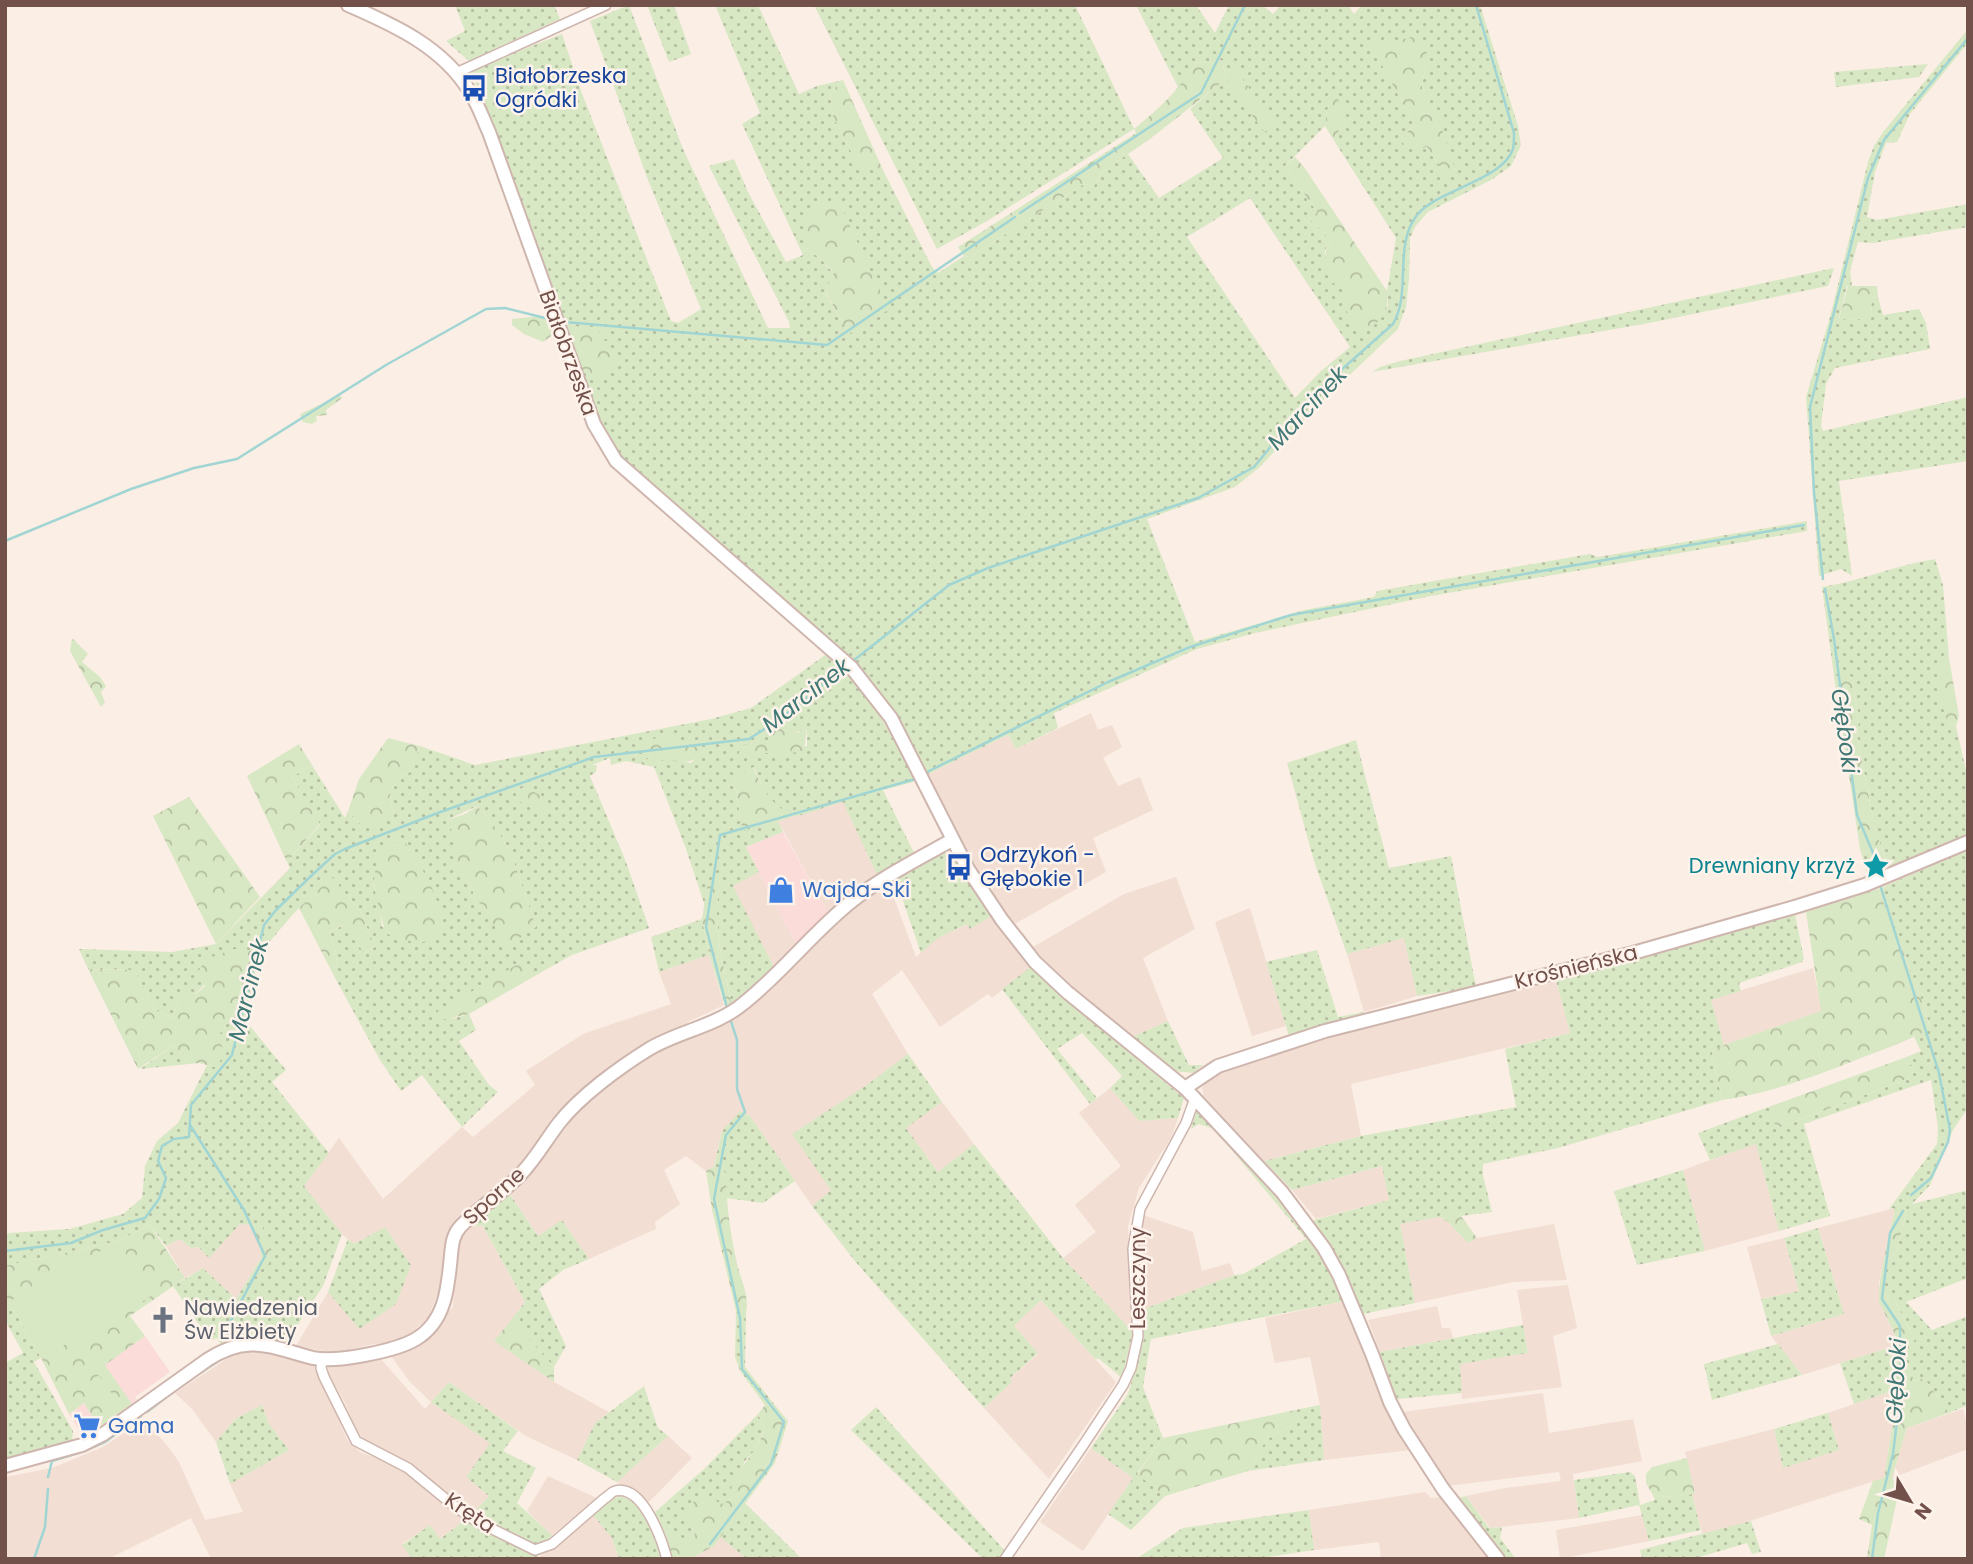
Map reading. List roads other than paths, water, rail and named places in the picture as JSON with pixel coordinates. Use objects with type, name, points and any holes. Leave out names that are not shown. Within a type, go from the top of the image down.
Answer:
[{"type":"street","name":"Białobrzeska","points":[[348,5],[423,43],[456,72],[471,93],[489,132],[594,424],[616,461],[848,664],[891,718],[948,842],[1035,962],[1067,992],[1185,1088],[1282,1192],[1324,1248],[1348,1294],[1390,1402],[1404,1429],[1448,1496],[1498,1559]]},
{"type":"street","points":[[456,72],[606,5]]},
{"type":"street","name":"Sporne","points":[[5,1466],[82,1445],[103,1436],[195,1368],[231,1348],[242,1345],[273,1346],[322,1359],[360,1356],[398,1348],[417,1339],[428,1330],[443,1307],[449,1283],[453,1242],[458,1228],[520,1176],[571,1109],[649,1049],[729,1014],[767,983],[853,900],[894,872],[948,842]]},
{"type":"street","name":"Krośnieńska","points":[[1185,1088],[1218,1066],[1312,1035],[1633,953],[1798,906],[1865,885],[1968,842]]},
{"type":"street","name":"Leszczyny","points":[[1005,1559],[1123,1385],[1131,1368],[1138,1336],[1138,1292],[1133,1249],[1140,1209],[1186,1124],[1195,1098]]},
{"type":"street","name":"Kręta","points":[[322,1359],[324,1377],[356,1441],[408,1468],[476,1521],[535,1550],[552,1544],[615,1491],[622,1492],[630,1494],[655,1523],[667,1559]]},
{"type":"waterway","points":[[1020,213],[1201,93],[1245,5]]},
{"type":"waterway","name":"Marcinek","points":[[853,661],[949,585],[988,568],[1198,498],[1254,467],[1314,394],[1393,324],[1399,311],[1406,240],[1417,215],[1426,206],[1497,169],[1507,160],[1513,149],[1514,133],[1476,5]]},
{"type":"waterway","points":[[1823,579],[1814,493],[1810,407],[1868,178],[1884,140],[1968,38]]},
{"type":"waterway","points":[[565,322],[827,345],[1015,217]]},
{"type":"waterway","points":[[5,541],[131,489],[194,468],[237,459],[386,365],[486,309],[505,308],[549,319]]},
{"type":"waterway","points":[[925,773],[1108,682],[1190,647],[1291,615],[1804,525]]},
{"type":"waterway","name":"Głęboki","points":[[1825,589],[1857,815],[1878,870]]},
{"type":"waterway","name":"Marcinek","points":[[5,1251],[71,1243],[145,1218],[159,1199],[166,1178],[158,1161],[162,1146],[174,1139],[189,1137],[191,1105],[232,1055],[264,925],[276,910],[335,854],[435,814],[594,757],[749,739],[784,716],[845,667]]},
{"type":"waterway","points":[[727,1008],[706,927],[720,835],[915,779]]},
{"type":"waterway","name":"Głęboki","points":[[1881,888],[1939,1073],[1950,1130],[1948,1142],[1931,1178],[1911,1195]]},
{"type":"waterway","points":[[710,1544],[771,1464],[784,1422],[742,1369],[740,1318],[714,1199],[726,1135],[745,1112],[737,1089],[737,1040],[730,1018]]},
{"type":"waterway","points":[[190,1125],[244,1210],[265,1256],[228,1326],[228,1340]]},
{"type":"waterway","name":"Głęboki","points":[[1872,1559],[1878,1513],[1893,1454],[1901,1388],[1900,1326],[1882,1299],[1890,1233],[1903,1211]]},
{"type":"waterway","points":[[182,1385],[226,1356]]},
{"type":"waterway","points":[[147,1412],[177,1389]]},
{"type":"waterway","points":[[86,1450],[105,1442],[141,1416]]},
{"type":"waterway","points":[[48,1477],[52,1461],[78,1453]]},
{"type":"waterway","points":[[34,1559],[45,1527],[48,1489]]},
{"type":"place","name":"Białobrzeska Ogródki","points":[[474,88]]},
{"type":"place","name":"Drewniany krzyż","points":[[1876,866]]},
{"type":"place","name":"Odrzykoń - Głębokie 1","points":[[959,867]]},
{"type":"place","name":"Wajda-Ski","points":[[781,890]]},
{"type":"place","name":"Nawiedzenia Św Elżbiety","points":[[163,1320]]},
{"type":"place","name":"Gama","points":[[87,1426]]}]
